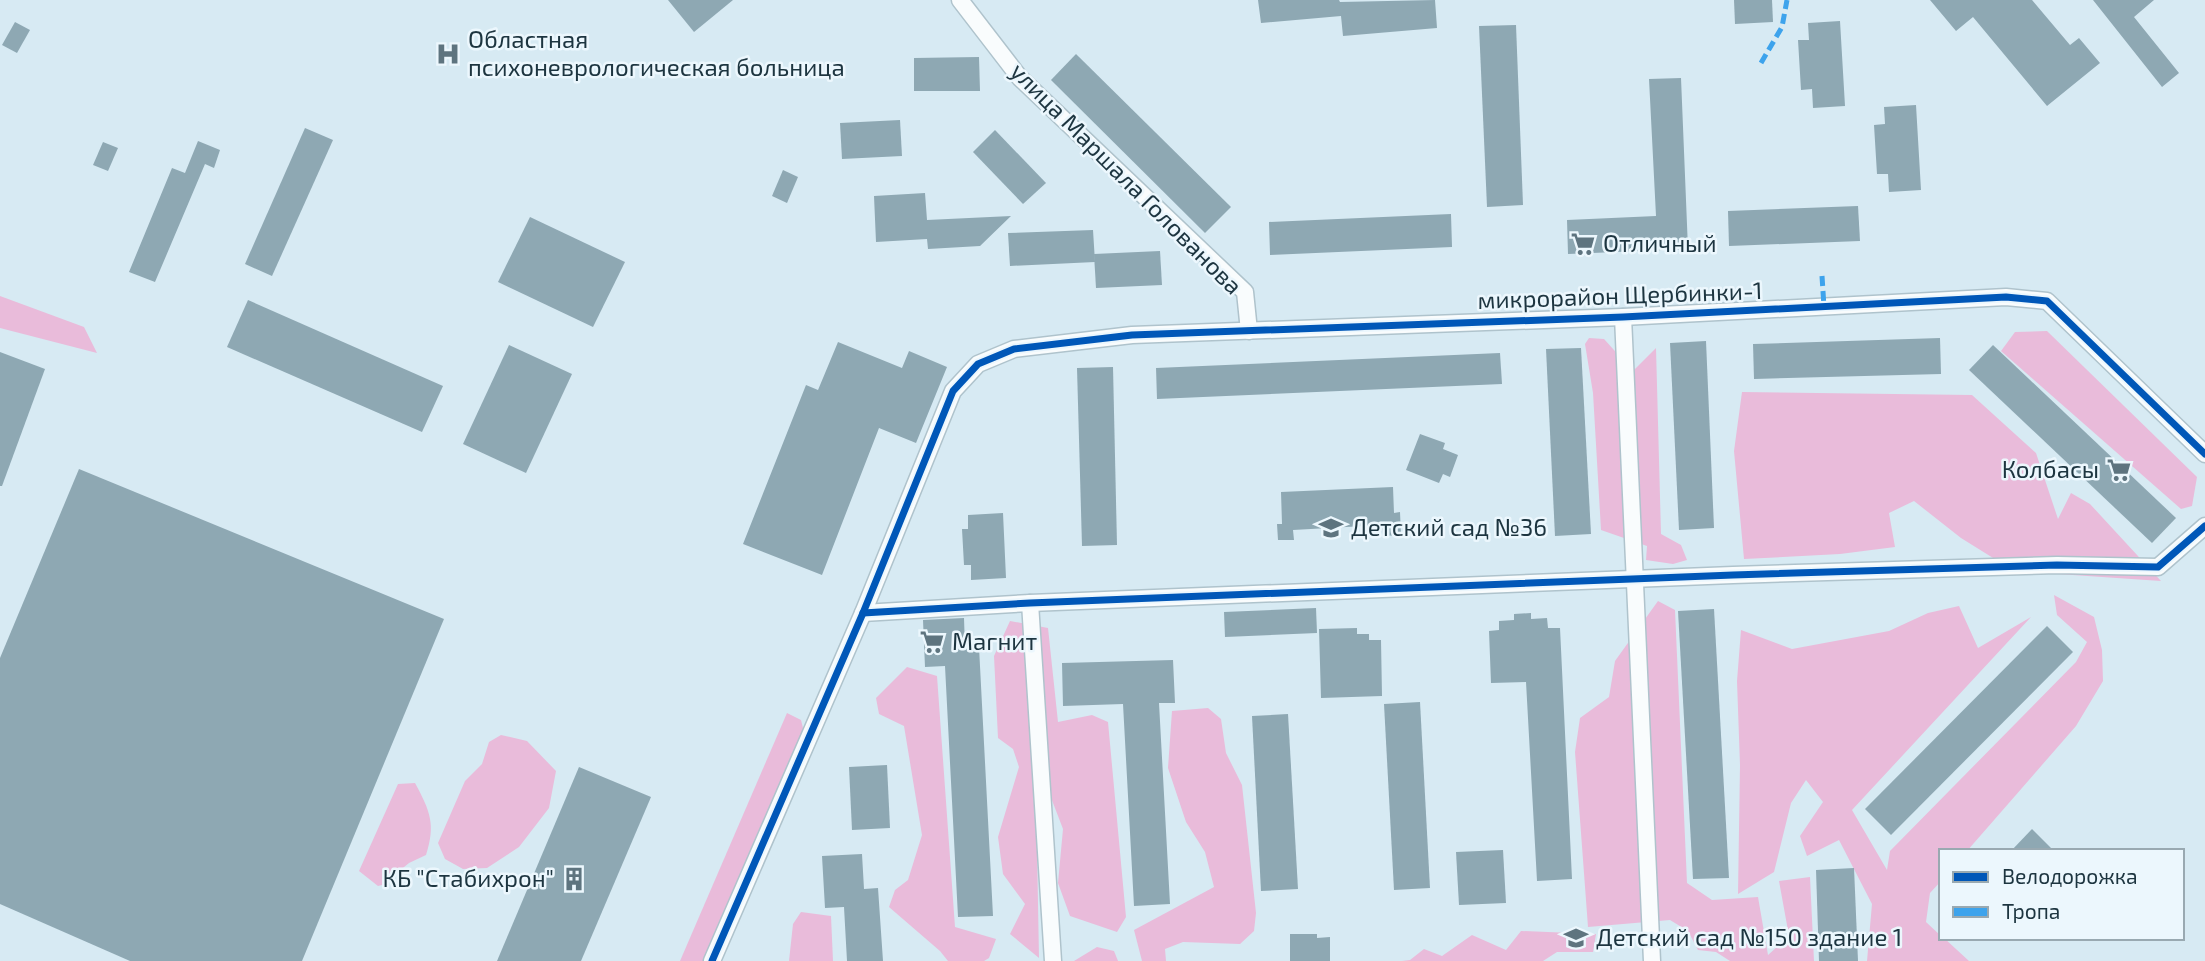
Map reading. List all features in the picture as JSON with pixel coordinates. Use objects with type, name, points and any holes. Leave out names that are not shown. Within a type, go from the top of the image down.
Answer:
[{"type":"street","name":"улица Маршала Голованова","points":[[960,0],[1020,78],[1245,292],[1248,331]]},
{"type":"street","name":"микрорайон Щербинки-1","points":[[863,613],[953,391],[978,364],[1014,349],[1132,335],[1623,317],[2006,297],[2047,300],[2205,454]]},
{"type":"street","points":[[1623,317],[1652,961]]},
{"type":"street","points":[[712,961],[863,613],[1030,603],[1634,579],[2057,565],[2158,567],[2205,526]]},
{"type":"street","points":[[1030,603],[1053,961]]},
{"type":"shaded area","points":[[0,296],[84,327],[97,353],[0,328]]},
{"type":"shaded area","points":[[2047,331],[2197,477],[2192,506],[2181,509],[2001,351],[2015,332]]},
{"type":"shaded area","points":[[1589,338],[1604,339],[1633,371],[1656,348],[1661,534],[1681,545],[1687,560],[1673,564],[1646,560],[1647,546],[1601,530],[1593,393],[1585,344]]},
{"type":"shaded area","points":[[1742,392],[1972,395],[2036,453],[2058,519],[2071,493],[2090,504],[2161,581],[2014,571],[1961,538],[1914,501],[1889,513],[1895,547],[1840,554],[1744,559],[1734,451]]},
{"type":"shaded area","points":[[2054,595],[2094,617],[2102,650],[2103,681],[2076,726],[1969,849],[1939,849],[1939,883],[1930,893],[1926,922],[1939,934],[1939,940],[1946,940],[1969,961],[1867,961],[1872,904],[1839,840],[1807,856],[1800,836],[1823,802],[1806,780],[1791,803],[1774,872],[1738,894],[1740,765],[1737,681],[1741,630],[1792,649],[1889,631],[1928,613],[1959,606],[1978,648],[2031,617],[1852,810],[1887,870],[1890,851],[2076,662],[2087,642],[2057,615]]},
{"type":"shaded area","points":[[1658,601],[1675,610],[1687,883],[1712,900],[1758,897],[1768,955],[1789,936],[1779,881],[1810,877],[1814,961],[1730,961],[1716,952],[1698,950],[1688,931],[1670,920],[1588,927],[1575,752],[1580,718],[1609,697],[1615,661]]},
{"type":"shaded area","points":[[1010,621],[1048,628],[1058,722],[1092,715],[1108,722],[1126,917],[1117,932],[1070,916],[1058,883],[1063,829],[1050,795],[1036,794],[1039,958],[1010,934],[1025,904],[1003,874],[998,837],[1019,767],[1013,749],[998,738],[994,656]]},
{"type":"shaded area","points":[[907,667],[937,676],[955,927],[996,939],[989,958],[984,961],[948,961],[889,907],[895,890],[908,880],[922,835],[904,726],[879,714],[876,698]]},
{"type":"shaded area","points":[[1208,708],[1221,719],[1226,753],[1242,785],[1256,913],[1254,931],[1240,944],[1183,942],[1165,949],[1166,961],[1142,961],[1134,930],[1214,887],[1205,852],[1186,822],[1168,768],[1172,711]]},
{"type":"shaded area","points":[[787,713],[801,720],[804,732],[704,961],[680,961]]},
{"type":"shaded area","points":[[501,735],[527,741],[556,771],[549,808],[519,847],[487,868],[463,869],[445,859],[438,843],[465,781],[482,764],[489,742]]},
{"type":"shaded area","points":[[415,783],[430,818],[431,835],[426,855],[409,863],[378,886],[359,871],[398,784]]},
{"type":"shaded area","points":[[801,912],[831,916],[833,961],[789,961],[793,924]]},
{"type":"shaded area","points":[[1521,931],[1596,934],[1593,952],[1557,952],[1543,961],[1402,961],[1410,960],[1424,949],[1442,956],[1472,935],[1506,950]]},
{"type":"shaded area","points":[[1097,947],[1114,951],[1118,961],[1074,961]]},
{"type":"building","points":[[668,0],[733,0],[694,32]]},
{"type":"building","points":[[1258,0],[1435,0],[1437,28],[1343,36],[1341,16],[1261,23]]},
{"type":"building","points":[[1734,0],[1772,0],[1773,22],[1735,24]]},
{"type":"building","points":[[1930,0],[2032,0],[2070,45],[2079,38],[2100,63],[2047,106],[1973,17],[1956,31]]},
{"type":"building","points":[[2093,0],[2154,0],[2134,17],[2179,73],[2162,87]]},
{"type":"building","points":[[1840,21],[1845,106],[1813,108],[1812,89],[1801,90],[1798,40],[1809,40],[1808,23]]},
{"type":"building","points":[[15,22],[30,30],[17,53],[2,45]]},
{"type":"building","points":[[1516,25],[1523,205],[1487,207],[1479,26]]},
{"type":"building","points":[[1076,54],[1231,207],[1205,233],[1051,80]]},
{"type":"building","points":[[979,57],[980,91],[914,91],[914,58]]},
{"type":"building","points":[[1681,78],[1688,249],[1568,254],[1567,220],[1656,216],[1649,79]]},
{"type":"building","points":[[1916,105],[1921,190],[1889,192],[1888,174],[1877,174],[1874,125],[1885,124],[1884,107]]},
{"type":"building","points":[[900,120],[902,156],[842,159],[840,123]]},
{"type":"building","points":[[305,128],[333,140],[272,276],[245,264]]},
{"type":"building","points":[[995,130],[1046,183],[1023,204],[973,152]]},
{"type":"building","points":[[198,141],[220,150],[214,168],[205,164],[155,282],[129,272],[172,168],[185,173]]},
{"type":"building","points":[[103,142],[118,148],[108,171],[93,165]]},
{"type":"building","points":[[783,170],[798,177],[787,203],[772,196]]},
{"type":"building","points":[[925,193],[927,220],[1011,216],[980,246],[928,249],[927,239],[876,242],[874,196]]},
{"type":"building","points":[[1858,206],[1860,241],[1729,246],[1728,211]]},
{"type":"building","points":[[1451,214],[1452,247],[1270,255],[1269,222]]},
{"type":"building","points":[[530,217],[625,262],[593,327],[498,282]]},
{"type":"building","points":[[1093,230],[1095,262],[1010,266],[1008,233]]},
{"type":"building","points":[[1160,251],[1162,285],[1096,288],[1094,254]]},
{"type":"building","points":[[248,300],[443,386],[422,432],[227,347]]},
{"type":"building","points":[[1940,338],[1941,374],[1754,379],[1753,344]]},
{"type":"building","points":[[1706,341],[1714,528],[1679,530],[1670,343]]},
{"type":"building","points":[[838,342],[902,368],[909,351],[947,367],[916,443],[879,428],[822,575],[743,544],[806,385],[818,390]]},
{"type":"building","points":[[509,345],[572,374],[526,473],[463,444]]},
{"type":"building","points":[[1993,345],[2176,518],[2152,543],[1969,370]]},
{"type":"building","points":[[1581,348],[1591,534],[1555,536],[1546,349]]},
{"type":"building","points":[[0,352],[45,369],[2,486],[0,486]]},
{"type":"building","points":[[1500,353],[1502,384],[1157,399],[1156,368]]},
{"type":"building","points":[[1113,367],[1117,545],[1082,546],[1077,368]]},
{"type":"building","points":[[1420,434],[1445,443],[1443,449],[1458,455],[1450,477],[1443,474],[1439,483],[1406,470]]},
{"type":"building","points":[[79,469],[444,619],[302,961],[130,961],[0,904],[0,658]]},
{"type":"building","points":[[1393,487],[1394,513],[1400,512],[1401,535],[1383,536],[1382,525],[1293,530],[1294,540],[1278,540],[1277,524],[1282,524],[1281,492]]},
{"type":"building","points":[[1003,513],[1006,578],[971,580],[971,565],[964,565],[962,529],[968,529],[968,515]]},
{"type":"building","points":[[1316,608],[1317,633],[1225,637],[1224,612]]},
{"type":"building","points":[[1714,609],[1729,878],[1693,879],[1678,611]]},
{"type":"building","points":[[1531,613],[1531,619],[1547,618],[1548,628],[1560,628],[1572,879],[1537,881],[1526,682],[1491,683],[1489,631],[1499,630],[1499,621],[1514,620],[1514,614]]},
{"type":"building","points":[[964,618],[965,648],[979,647],[993,916],[958,917],[945,666],[925,667],[923,620]]},
{"type":"building","points":[[2047,626],[2073,652],[1891,835],[1865,809]]},
{"type":"building","points":[[1357,628],[1357,634],[1369,634],[1369,640],[1381,640],[1382,696],[1321,698],[1319,629]]},
{"type":"building","points":[[1173,660],[1175,703],[1159,703],[1170,904],[1134,906],[1123,704],[1063,706],[1062,663]]},
{"type":"building","points":[[1420,702],[1430,888],[1394,890],[1384,704]]},
{"type":"building","points":[[1288,714],[1298,889],[1261,891],[1252,716]]},
{"type":"building","points":[[887,765],[890,828],[852,830],[849,767]]},
{"type":"building","name":"КБ \"Стабихрон\"","points":[[579,767],[651,797],[581,961],[497,961]]},
{"type":"building","points":[[2032,829],[2052,849],[2013,849]]},
{"type":"building","points":[[1503,850],[1506,903],[1459,905],[1456,852]]},
{"type":"building","points":[[862,854],[864,889],[878,888],[883,961],[847,961],[844,907],[825,908],[822,856]]},
{"type":"building","points":[[1854,868],[1858,961],[1819,961],[1816,870]]},
{"type":"building","points":[[1290,934],[1330,937],[1330,961],[1290,961]]},
{"type":"marked path","points":[[1761,63],[1782,27],[1787,0]]},
{"type":"marked path","points":[[1822,276],[1824,307]]},
{"type":"cycle path","points":[[712,961],[863,613],[953,391],[978,364],[1014,349],[1132,335],[1623,317],[2006,297],[2047,301],[2205,454]]},
{"type":"cycle path","points":[[863,613],[1030,603],[1733,575],[2057,565],[2158,567],[2205,526]]},
{"type":"place","name":"Областная психоневрологическая больница","points":[[448,54]]},
{"type":"place","name":"Отличный","points":[[1583,244]]},
{"type":"place","name":"Колбасы","points":[[2119,470]]},
{"type":"place","name":"Детский сад №36","points":[[1331,528]]},
{"type":"place","name":"Магнит","points":[[932,642]]},
{"type":"place","name":"КБ \"Стабихрон\"","points":[[574,879]]},
{"type":"place","name":"Детский сад №150 здание 1","points":[[1576,938]]}]
